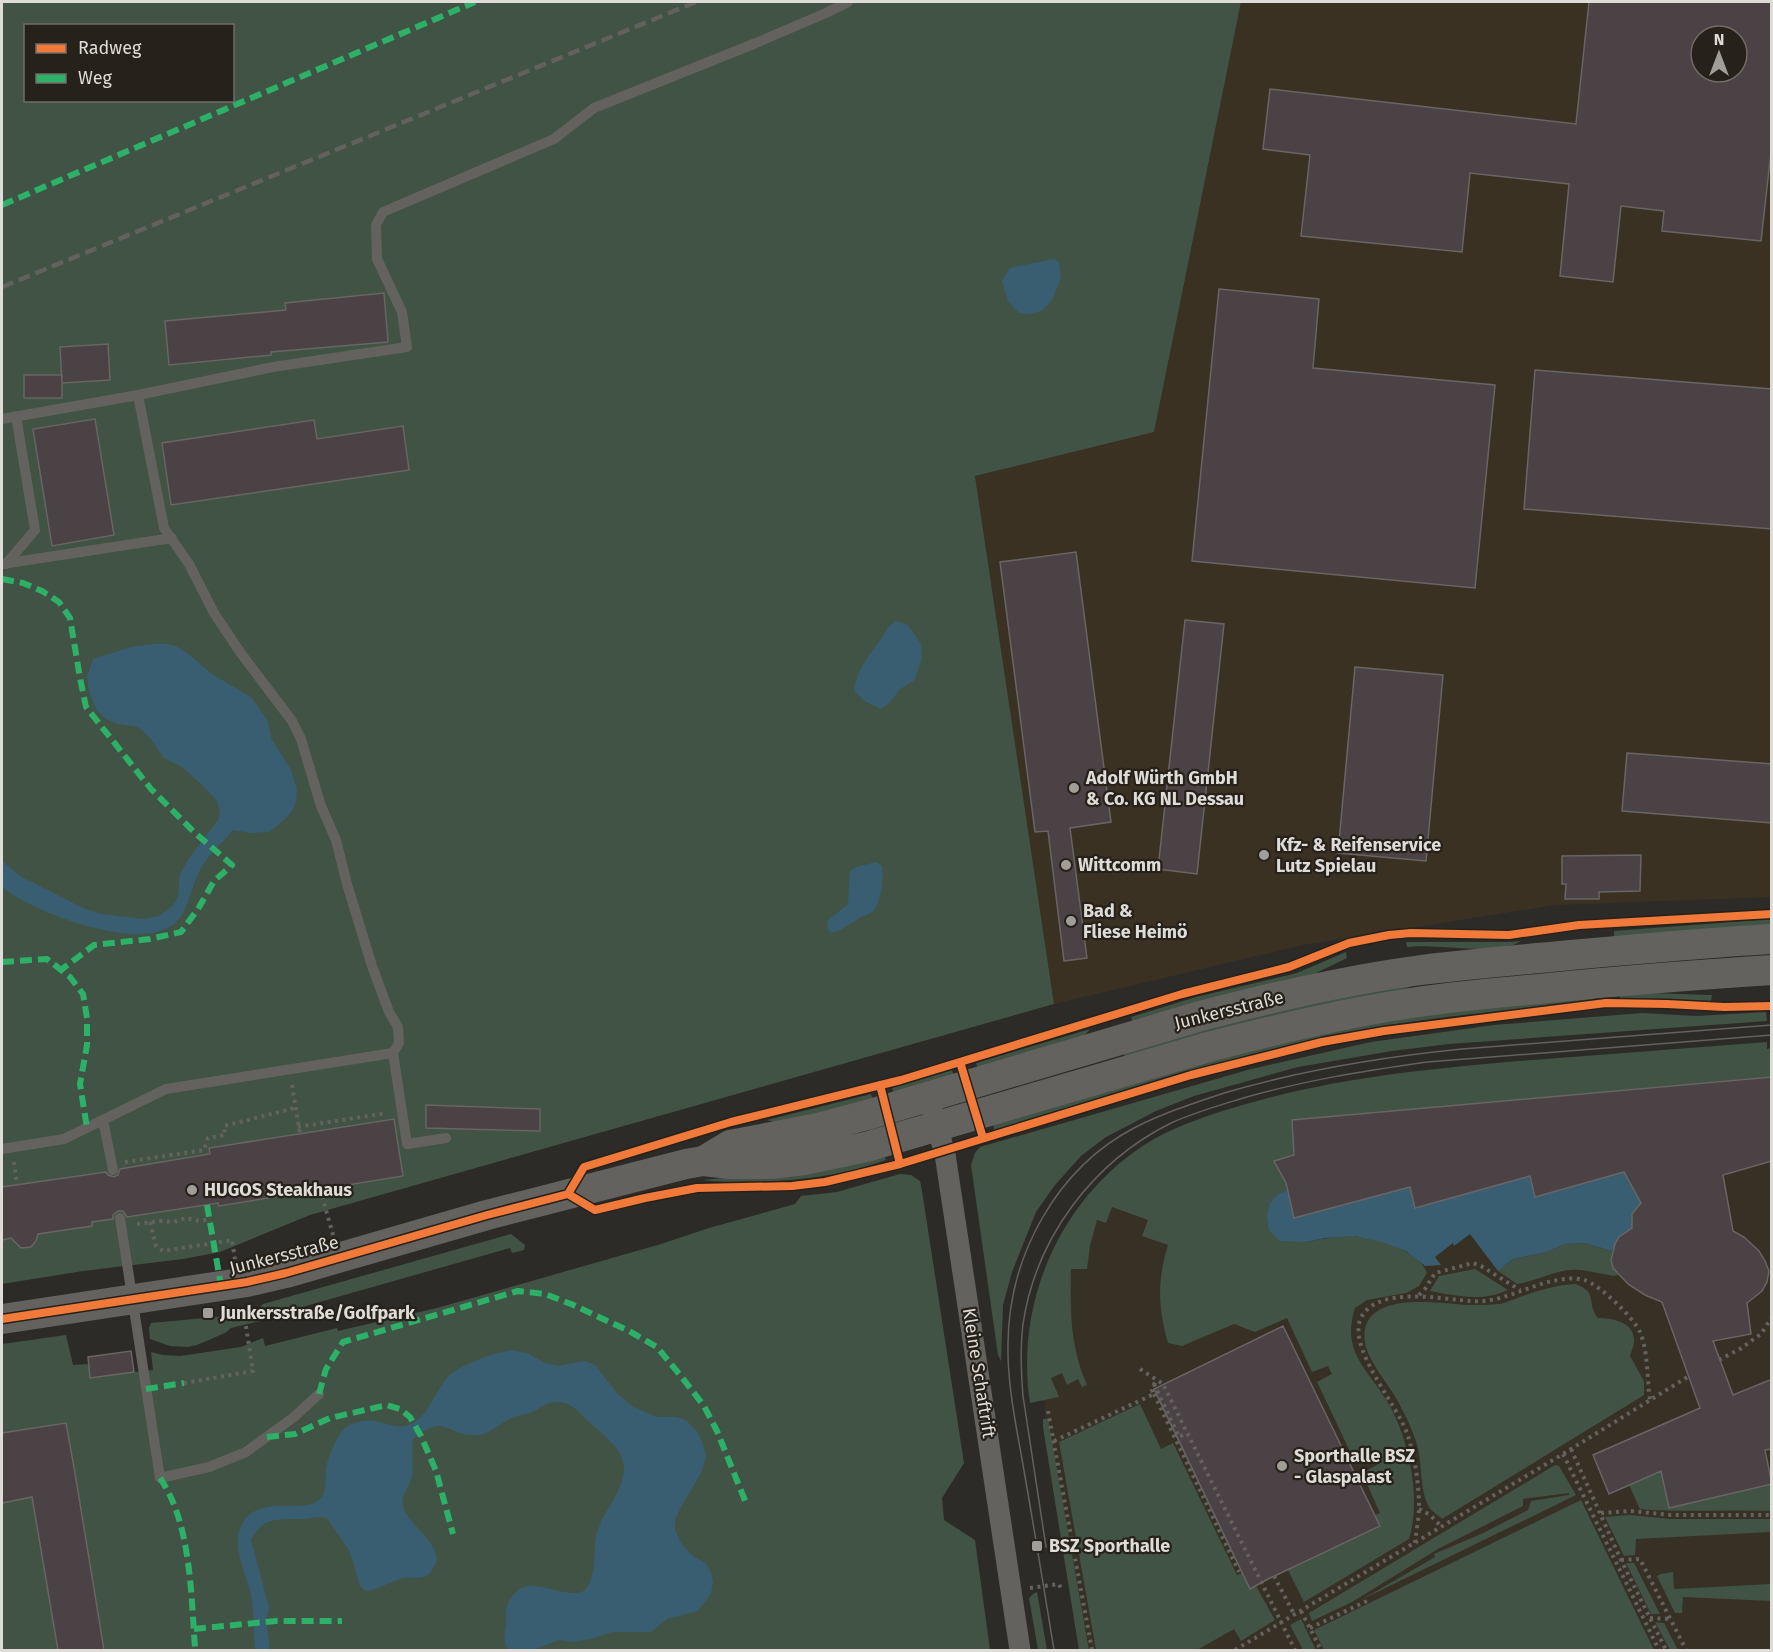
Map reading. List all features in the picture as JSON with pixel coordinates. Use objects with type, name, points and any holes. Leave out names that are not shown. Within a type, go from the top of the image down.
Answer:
[{"type":"main road","name":"Junkersstraße","points":[[703,1161],[730,1145],[818,1128],[1197,1017],[1346,983],[1414,971],[1497,962],[1772,939]]},
{"type":"main road","name":"Junkersstraße","points":[[2,1319],[247,1282],[487,1215],[686,1164],[703,1161],[771,1164],[866,1148],[1212,1046],[1336,1016],[1400,1004],[1475,995],[1772,970]]},
{"type":"street","name":"Kleine Schaftrift","points":[[928,1097],[945,1154],[1020,1650]]},
{"type":"lane","points":[[2,419],[138,395],[273,367],[407,347],[402,312],[377,259],[375,225],[383,212],[554,139],[594,108],[766,39],[848,2]]},
{"type":"lane","points":[[138,395],[164,528],[189,564],[214,613],[292,721],[301,739],[321,806],[336,840],[372,966],[389,1012],[398,1027],[399,1042],[393,1053],[407,1144],[446,1138]]},
{"type":"lane","points":[[4,564],[35,530],[16,416]]},
{"type":"lane","points":[[4,564],[172,538]]},
{"type":"lane","points":[[7,1148],[64,1139],[166,1089],[393,1053]]},
{"type":"lane","points":[[103,1120],[113,1167]]},
{"type":"lane","points":[[121,1222],[160,1478],[209,1467],[246,1452],[294,1418],[319,1394]]},
{"type":"path","points":[[289,1069],[300,1134]]},
{"type":"path","points":[[113,1167],[204,1150],[208,1138],[225,1135],[224,1126],[296,1108]]},
{"type":"path","points":[[298,1126],[402,1110]]},
{"type":"path","points":[[7,1148],[17,1185]]},
{"type":"path","points":[[320,1189],[339,1258]]},
{"type":"path","points":[[121,1222],[174,1222],[185,1218],[192,1221],[209,1219]]},
{"type":"path","points":[[150,1222],[156,1246],[162,1251],[232,1240]]},
{"type":"path","points":[[1418,1296],[1435,1273],[1473,1263],[1521,1291]]},
{"type":"path","points":[[1414,1543],[1419,1509],[1408,1435],[1370,1368],[1361,1346],[1359,1327],[1361,1318],[1376,1304],[1418,1296],[1484,1302],[1552,1281],[1583,1280],[1597,1286],[1634,1322],[1643,1344],[1650,1400]]},
{"type":"path","points":[[1719,1360],[1761,1334],[1772,1317]]},
{"type":"path","points":[[1140,1369],[1155,1381],[1163,1384],[1295,1650]]},
{"type":"path","points":[[184,1383],[254,1371]]},
{"type":"path","points":[[1235,1650],[1689,1376]]},
{"type":"path","points":[[1155,1381],[1152,1390],[1239,1572]]},
{"type":"path","points":[[1155,1381],[1179,1437],[1186,1433]]},
{"type":"path","points":[[1054,1441],[1154,1394]]},
{"type":"path","points":[[1048,1411],[1092,1650]]},
{"type":"path","points":[[1571,1449],[1621,1560],[1666,1650]]},
{"type":"path","points":[[1563,1454],[1659,1650]]},
{"type":"path","points":[[1419,1509],[1430,1515],[1442,1527]]},
{"type":"path","points":[[1601,1513],[1630,1511],[1671,1515],[1772,1515]]},
{"type":"path","points":[[1621,1560],[1640,1559],[1686,1650]]},
{"type":"path","points":[[1274,1576],[1294,1614]]},
{"type":"path","points":[[1011,1591],[1059,1584],[1061,1589]]},
{"type":"path","points":[[1310,1628],[1369,1600]]},
{"type":"path","points":[[1301,1611],[1321,1650]]},
{"type":"path","points":[[1650,1618],[1669,1618]]},
{"type":"shaded area","points":[[1241,2],[1771,2],[1771,897],[1555,905],[1303,945],[1054,1004],[975,476],[1154,432]]},
{"type":"shaded area","points":[[1771,1053],[1771,1650],[1079,1650],[1043,1427],[1045,1401],[1037,1401],[1039,1335],[1101,1199],[1216,1127]]},
{"type":"green space","points":[[2,2],[1241,2],[1154,432],[975,476],[1054,1004],[310,1215],[220,1252],[183,1259],[2,1284]]},
{"type":"green space","points":[[1771,919],[1771,925],[1614,937],[1614,931]]},
{"type":"green space","points":[[1521,941],[1511,946],[1482,949],[1407,947],[1406,942],[1511,942]]},
{"type":"green space","points":[[1346,952],[1347,958],[1314,974],[1133,1023],[1131,1017],[1196,997],[1297,973]]},
{"type":"green space","points":[[1410,984],[1410,987],[1404,989],[1125,1057],[1124,1054],[1249,1015]]},
{"type":"green space","points":[[1620,994],[1712,995],[1711,1001],[1620,999]]},
{"type":"green space","points":[[1593,996],[1593,1001],[1447,1017],[1319,1038],[1230,1060],[994,1130],[993,1124],[1228,1054],[1388,1019]]},
{"type":"green space","points":[[1766,1012],[1767,1021],[1449,1044],[1392,1051],[1298,1067],[1194,1096],[1156,1111],[1106,1137],[1081,1156],[1055,1185],[1036,1212],[1012,1272],[1003,1305],[1001,1361],[998,1355],[971,1165],[980,1147],[1251,1069],[1371,1042],[1494,1025],[1642,1013],[1696,1016]]},
{"type":"green space","points":[[1090,1029],[1084,1036],[978,1069],[976,1063]]},
{"type":"green space","points":[[1767,1042],[1767,1049],[1771,1048],[1771,1077],[1292,1120],[1294,1159],[1280,1159],[1275,1162],[1286,1183],[1287,1190],[1278,1194],[1306,1242],[1347,1236],[1373,1239],[1396,1246],[1416,1258],[1427,1273],[1419,1286],[1406,1293],[1367,1300],[1355,1308],[1351,1324],[1351,1338],[1360,1362],[1391,1408],[1404,1438],[1414,1490],[1409,1539],[1304,1602],[1288,1570],[1380,1526],[1375,1515],[1380,1513],[1362,1473],[1377,1465],[1373,1456],[1356,1464],[1317,1382],[1332,1374],[1328,1366],[1312,1372],[1287,1318],[1255,1332],[1234,1324],[1182,1346],[1168,1343],[1162,1318],[1160,1294],[1162,1270],[1168,1245],[1142,1236],[1148,1220],[1112,1207],[1106,1223],[1097,1220],[1087,1269],[1071,1269],[1072,1328],[1077,1356],[1087,1385],[1082,1387],[1078,1379],[1067,1385],[1062,1373],[1051,1378],[1059,1397],[1030,1403],[1027,1364],[1030,1326],[1038,1288],[1052,1252],[1071,1219],[1094,1188],[1122,1161],[1165,1133],[1246,1104],[1353,1080],[1497,1063]]},
{"type":"green space","points":[[952,1070],[954,1076],[894,1094],[892,1088]]},
{"type":"green space","points":[[871,1094],[873,1100],[803,1119],[776,1122],[767,1120]]},
{"type":"green space","points":[[884,1155],[886,1160],[846,1172],[811,1178],[756,1182],[703,1180],[733,1177]]},
{"type":"green space","points":[[900,1174],[911,1175],[920,1181],[964,1463],[942,1498],[944,1520],[975,1540],[990,1650],[2,1650],[2,1344],[66,1335],[73,1365],[88,1364],[88,1357],[131,1351],[134,1372],[153,1370],[151,1352],[180,1356],[241,1347],[263,1338],[265,1346],[337,1328],[338,1331],[437,1308],[795,1204],[801,1196],[837,1192]]},
{"type":"green space","points":[[511,1234],[525,1245],[524,1250],[512,1253],[510,1248],[260,1319],[260,1321],[231,1328],[197,1345],[170,1346],[150,1339],[151,1323],[248,1314],[263,1304]]},
{"type":"green space","points":[[1585,1243],[1612,1251],[1613,1264],[1618,1275],[1571,1270],[1517,1284],[1498,1271],[1513,1259],[1547,1252],[1565,1244]]},
{"type":"green space","points":[[1475,1269],[1508,1290],[1479,1297],[1430,1291],[1439,1276]]},
{"type":"green space","points":[[1575,1284],[1590,1295],[1598,1318],[1622,1322],[1631,1330],[1634,1342],[1630,1356],[1644,1381],[1644,1395],[1442,1519],[1426,1501],[1418,1449],[1409,1422],[1366,1348],[1365,1329],[1371,1317],[1381,1309],[1394,1304],[1426,1302],[1468,1305],[1500,1304],[1544,1289]]},
{"type":"green space","points":[[1140,1404],[1161,1449],[1173,1443],[1237,1575],[1242,1573],[1251,1588],[1256,1586],[1275,1620],[1241,1641],[1234,1629],[1197,1650],[1096,1650],[1059,1442]]},
{"type":"green space","points":[[1043,1419],[1048,1419],[1089,1650],[1079,1650]]},
{"type":"green space","points":[[1555,1465],[1559,1466],[1576,1495],[1361,1600],[1435,1557],[1434,1554],[1481,1534],[1528,1510],[1531,1501],[1569,1495],[1569,1493],[1523,1499],[1523,1506],[1438,1549],[1352,1602],[1312,1621],[1309,1613]]},
{"type":"green space","points":[[1661,1471],[1669,1508],[1771,1484],[1771,1511],[1640,1509],[1629,1485]]},
{"type":"green space","points":[[1581,1500],[1654,1650],[1324,1650],[1314,1630]]},
{"type":"green space","points":[[1630,1515],[1671,1519],[1771,1519],[1771,1532],[1636,1539],[1635,1555],[1624,1556],[1605,1517]]},
{"type":"green space","points":[[1626,1563],[1634,1563],[1660,1614],[1651,1614]]},
{"type":"green space","points":[[1673,1572],[1674,1589],[1771,1584],[1771,1601],[1683,1597],[1682,1613],[1675,1613],[1657,1576]]},
{"type":"green space","points":[[1037,1592],[1047,1650],[1038,1650],[1029,1598]]},
{"type":"green space","points":[[1301,1619],[1316,1650],[1303,1650],[1290,1625]]},
{"type":"green space","points":[[1655,1622],[1664,1623],[1678,1650],[1670,1650]]},
{"type":"water","points":[[1054,259],[1059,262],[1061,278],[1052,300],[1042,311],[1030,314],[1019,313],[1008,301],[1002,281],[1010,268]]},
{"type":"water","points":[[896,621],[908,625],[921,644],[922,658],[914,681],[900,689],[881,709],[863,700],[854,690],[864,663],[888,627]]},
{"type":"water","points":[[155,644],[176,646],[212,674],[251,697],[268,721],[271,738],[291,770],[297,790],[296,802],[283,821],[269,832],[251,833],[233,830],[202,866],[184,911],[176,922],[160,931],[139,934],[114,932],[62,918],[17,897],[2,887],[2,861],[20,876],[83,908],[101,914],[145,919],[159,916],[172,906],[178,897],[180,874],[218,820],[220,811],[217,801],[182,767],[164,758],[150,738],[138,727],[117,724],[106,719],[97,711],[89,691],[87,676],[93,659],[131,647]]},
{"type":"water","points":[[876,862],[882,866],[883,876],[876,907],[870,913],[840,930],[830,931],[828,920],[848,904],[850,871],[856,867]]},
{"type":"water","points":[[1624,1172],[1644,1208],[1632,1214],[1636,1227],[1619,1237],[1612,1251],[1585,1243],[1565,1244],[1547,1252],[1513,1259],[1498,1271],[1470,1234],[1454,1246],[1453,1243],[1435,1257],[1441,1265],[1425,1266],[1406,1251],[1356,1236],[1306,1242],[1280,1241],[1269,1230],[1267,1216],[1270,1203],[1278,1194],[1287,1190],[1295,1218],[1410,1187],[1415,1208],[1530,1176],[1535,1197]]},
{"type":"water","points":[[511,1350],[527,1353],[545,1363],[558,1366],[585,1361],[595,1365],[617,1393],[632,1406],[656,1417],[676,1417],[686,1420],[697,1431],[706,1457],[701,1473],[675,1519],[675,1530],[681,1543],[691,1555],[705,1563],[711,1572],[713,1581],[711,1594],[698,1611],[667,1619],[651,1632],[612,1632],[572,1642],[559,1640],[533,1650],[510,1650],[507,1647],[506,1611],[510,1600],[518,1591],[531,1586],[577,1593],[588,1586],[593,1574],[598,1528],[623,1477],[622,1457],[609,1440],[573,1407],[565,1403],[554,1402],[533,1412],[514,1417],[483,1434],[465,1434],[439,1426],[424,1431],[413,1439],[412,1476],[402,1503],[406,1514],[426,1537],[436,1553],[437,1561],[429,1574],[424,1577],[403,1578],[366,1591],[360,1586],[350,1552],[327,1518],[278,1520],[261,1527],[251,1540],[269,1608],[266,1619],[270,1650],[255,1650],[252,1600],[238,1547],[240,1529],[247,1517],[267,1507],[313,1504],[323,1495],[326,1468],[337,1438],[343,1430],[355,1423],[366,1421],[396,1426],[408,1425],[422,1416],[451,1374],[480,1359]]},
{"type":"building","points":[[1589,2],[1772,2],[1772,143],[1761,241],[1662,231],[1664,211],[1621,206],[1613,282],[1560,276],[1569,184],[1470,173],[1462,252],[1301,236],[1310,155],[1263,149],[1270,89],[1576,124]]},
{"type":"building","points":[[1219,289],[1319,299],[1313,368],[1495,385],[1475,588],[1192,561]]},
{"type":"building","points":[[384,293],[388,342],[271,352],[271,355],[169,365],[165,321],[286,310],[285,303]]},
{"type":"building","points":[[108,344],[110,380],[62,383],[60,347]]},
{"type":"building","points":[[1535,370],[1772,389],[1772,529],[1524,509]]},
{"type":"building","points":[[24,375],[62,375],[62,398],[24,398]]},
{"type":"building","points":[[95,419],[114,535],[52,546],[33,429]]},
{"type":"building","points":[[314,420],[317,439],[403,426],[409,470],[171,505],[162,443]]},
{"type":"building","points":[[1076,552],[1111,822],[1070,828],[1087,958],[1064,961],[1048,831],[1035,832],[1000,562]]},
{"type":"building","points":[[1185,620],[1224,624],[1197,874],[1158,869]]},
{"type":"building","points":[[1355,667],[1443,675],[1426,861],[1338,853]]},
{"type":"building","points":[[1627,753],[1772,764],[1772,823],[1622,811]]},
{"type":"building","points":[[1641,855],[1640,891],[1599,892],[1599,899],[1565,899],[1566,884],[1562,884],[1562,856]]},
{"type":"building","points":[[1772,1077],[1772,1161],[1723,1175],[1733,1231],[1744,1237],[1759,1251],[1769,1271],[1767,1282],[1762,1291],[1747,1303],[1751,1334],[1713,1341],[1733,1395],[1772,1379],[1772,1449],[1765,1450],[1772,1484],[1669,1508],[1661,1471],[1609,1494],[1593,1455],[1700,1408],[1662,1302],[1628,1284],[1613,1268],[1611,1260],[1615,1244],[1619,1237],[1632,1228],[1632,1214],[1641,1203],[1624,1172],[1535,1197],[1530,1176],[1415,1208],[1410,1187],[1294,1218],[1286,1183],[1274,1161],[1294,1155],[1292,1120]]},
{"type":"building","points":[[426,1105],[540,1109],[540,1131],[426,1128]]},
{"type":"building","points":[[394,1119],[403,1176],[219,1206],[218,1203],[127,1217],[123,1211],[118,1211],[113,1215],[113,1219],[92,1222],[92,1226],[38,1234],[31,1247],[21,1248],[11,1238],[2,1240],[2,1187],[106,1172],[114,1177],[118,1175],[120,1169],[210,1154],[209,1148]]},
{"type":"building","name":"Sporthalle BSZ - Glaspalast","points":[[1283,1326],[1380,1526],[1250,1589],[1154,1389]]},
{"type":"building","points":[[131,1351],[134,1372],[90,1378],[88,1357]]},
{"type":"building","points":[[66,1423],[104,1650],[58,1650],[32,1497],[2,1503],[2,1433]]},
{"type":"tram line","points":[[1054,1650],[1012,1404],[1008,1343],[1011,1310],[1017,1278],[1042,1218],[1060,1191],[1106,1145],[1156,1118],[1224,1093],[1312,1071],[1372,1060],[1462,1049],[1772,1025]]},
{"type":"tram line","points":[[1046,1547],[1022,1387],[1022,1333],[1030,1292],[1055,1232],[1073,1206],[1093,1181],[1143,1139],[1171,1123],[1223,1104],[1286,1087],[1356,1073],[1427,1062],[1772,1035]]},
{"type":"railway","points":[[2,287],[696,2]]},
{"type":"marked path","points":[[2,205],[475,2]]},
{"type":"marked path","points":[[2,579],[23,583],[59,602],[70,618],[86,707],[151,789],[194,832],[232,865],[214,881],[181,932],[150,939],[94,945],[61,970]]},
{"type":"marked path","points":[[2,962],[47,959],[70,977],[83,994],[87,1018],[87,1045],[80,1084],[87,1128]]},
{"type":"marked path","points":[[207,1205],[221,1286]]},
{"type":"marked path","points":[[319,1394],[326,1369],[343,1342],[518,1291],[545,1294],[629,1331],[657,1347],[704,1406],[717,1431],[746,1503]]},
{"type":"marked path","points":[[146,1389],[184,1383]]},
{"type":"marked path","points":[[267,1437],[295,1434],[330,1418],[387,1405],[400,1409],[410,1417],[436,1471],[453,1534]]},
{"type":"marked path","points":[[160,1478],[170,1496],[184,1537],[192,1605],[195,1648],[192,1650]]},
{"type":"marked path","points":[[194,1629],[276,1621],[342,1621]]},
{"type":"cycle path","points":[[568,1194],[584,1167],[731,1122],[901,1080],[1182,994],[1289,967],[1349,943],[1411,933],[1509,935],[1579,925],[1772,914]]},
{"type":"cycle path","points":[[568,1194],[595,1210],[697,1188],[792,1186],[825,1182],[900,1164],[1191,1075],[1322,1042],[1384,1031],[1606,1003],[1724,1007],[1772,1006]]},
{"type":"cycle path","points":[[960,1062],[983,1138]]},
{"type":"cycle path","points":[[880,1085],[900,1164]]},
{"type":"cycle path","points":[[2,1319],[247,1282],[568,1194]]},
{"type":"place","name":"Adolf Würth GmbH & Co. KG NL Dessau","points":[[1074,788]]},
{"type":"place","name":"Kfz- & Reifenservice Lutz Spielau","points":[[1264,855]]},
{"type":"place","name":"Wittcomm","points":[[1066,865]]},
{"type":"place","name":"Bad & Fliese Heimö","points":[[1071,921]]},
{"type":"place","name":"HUGOS Steakhaus","points":[[192,1190]]},
{"type":"place","name":"Junkersstraße/Golfpark","points":[[208,1313]]},
{"type":"place","name":"Sporthalle BSZ - Glaspalast","points":[[1282,1466]]},
{"type":"place","name":"BSZ Sporthalle","points":[[1037,1546]]}]
